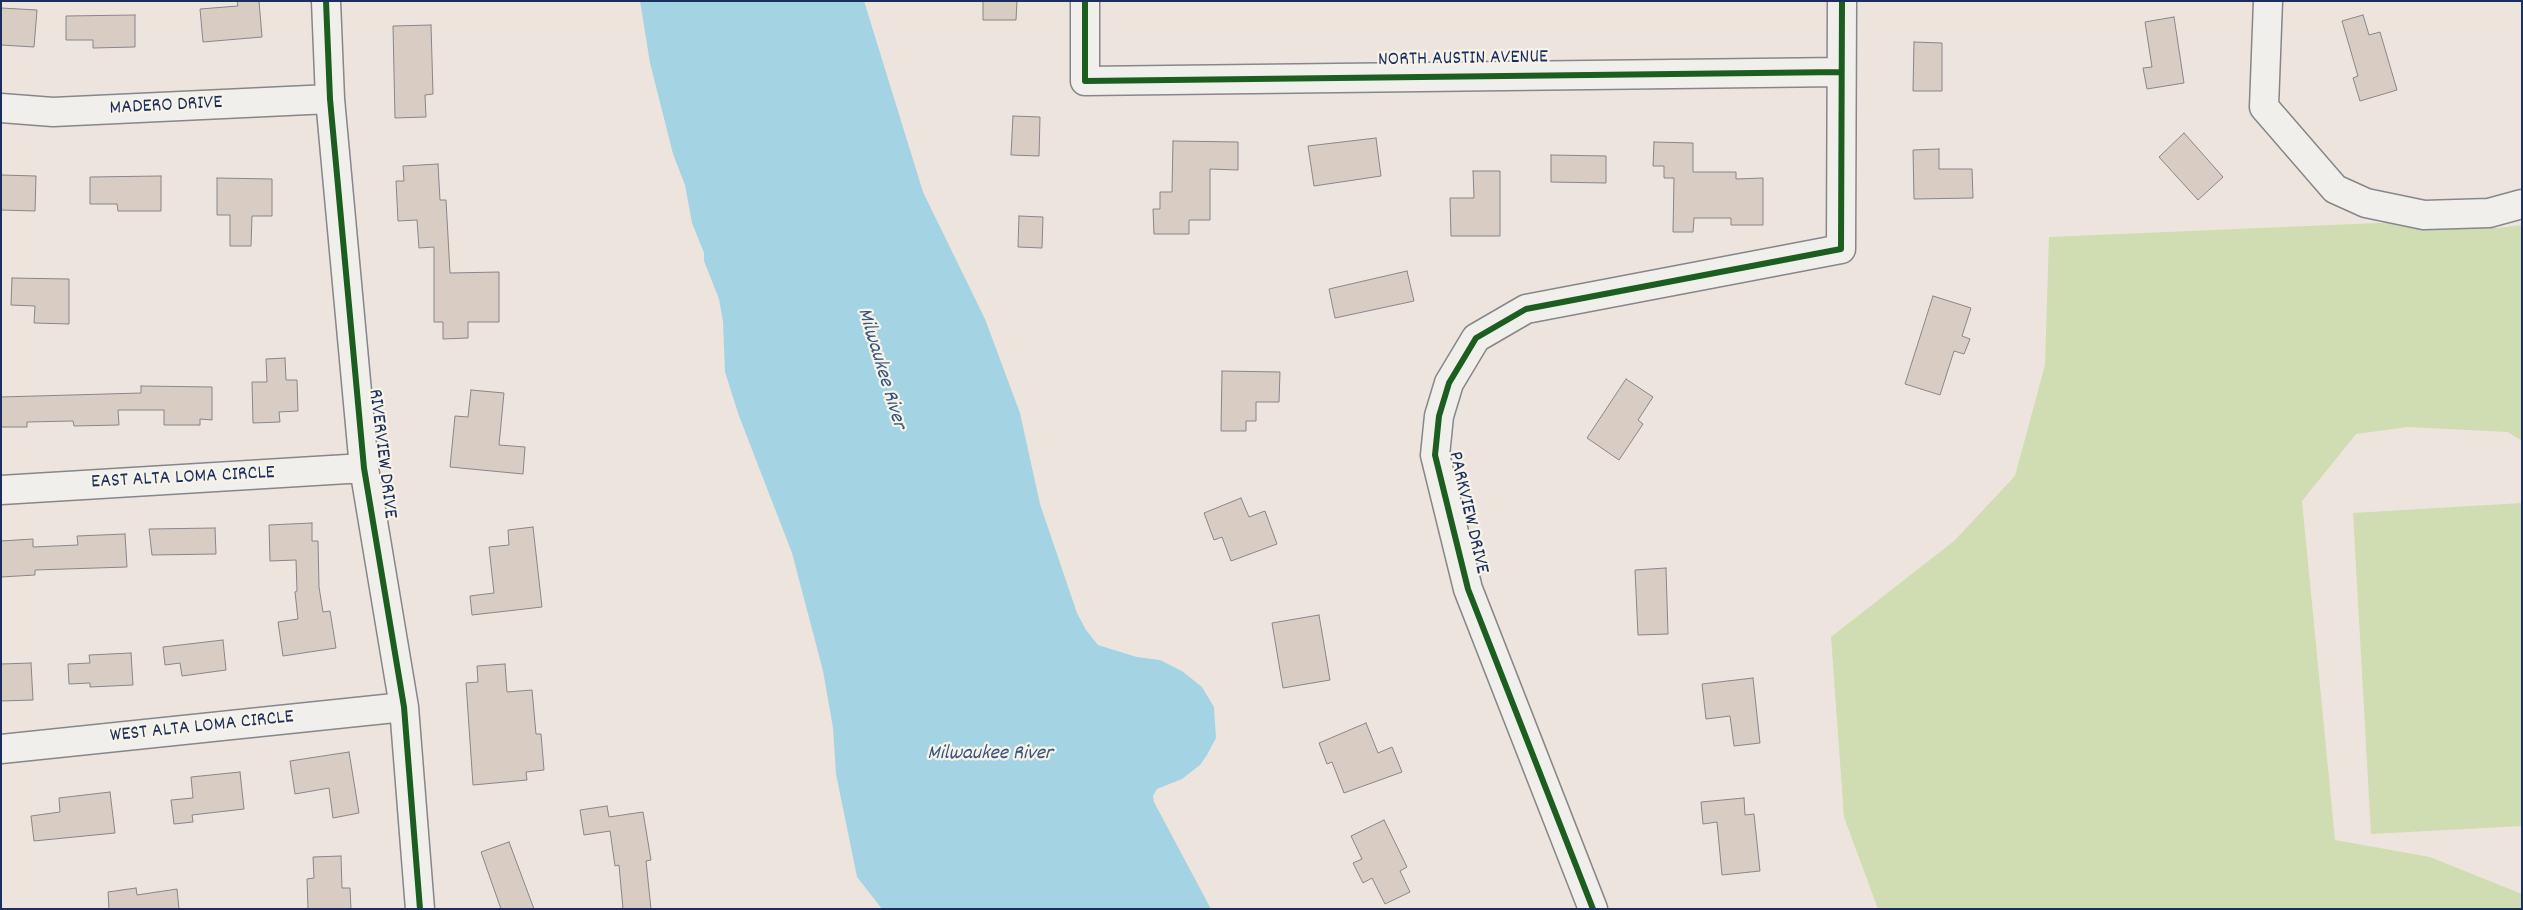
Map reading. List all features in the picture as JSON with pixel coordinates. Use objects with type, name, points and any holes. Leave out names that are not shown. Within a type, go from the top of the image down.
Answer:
[{"type":"street","name":"RIVERVIEW DRIVE","points":[[326,1],[330,99],[364,468],[404,708],[420,909]]},
{"type":"street","name":"NORTH AUSTIN AVENUE","points":[[1085,1],[1085,81],[1842,72]]},
{"type":"street","points":[[1842,1],[1842,72]]},
{"type":"street","points":[[2268,1],[2264,107],[2335,189],[2366,203],[2406,213],[2455,216],[2489,213],[2522,204]]},
{"type":"street","name":"PARKVIEW DRIVE","points":[[1593,909],[1468,589],[1435,455],[1439,416],[1449,383],[1476,338],[1526,309],[1842,249],[1842,72]]},
{"type":"street","name":"MADERO DRIVE","points":[[1,108],[53,112],[330,99]]},
{"type":"street","name":"EAST ALTA LOMA CIRCLE","points":[[1,490],[364,468]]},
{"type":"street","name":"WEST ALTA LOMA CIRCLE","points":[[1,749],[404,708]]},
{"type":"green space","points":[[2426,221],[2455,227],[2498,228],[2522,225],[2522,441],[2508,432],[2408,427],[2356,434],[2302,501],[2335,840],[2430,857],[2522,894],[2522,909],[1878,909],[1844,817],[1831,637],[1954,541],[2015,476],[2045,365],[2049,237]]},
{"type":"green space","points":[[2522,503],[2522,826],[2371,834],[2353,513]]},
{"type":"water","name":"Milwaukee River","points":[[640,1],[864,1],[923,192],[985,319],[1020,413],[1040,504],[1077,613],[1086,630],[1098,645],[1137,657],[1160,660],[1182,671],[1202,687],[1214,707],[1216,738],[1207,755],[1200,765],[1182,779],[1157,789],[1153,796],[1154,802],[1211,909],[882,909],[857,877],[836,774],[833,728],[823,671],[792,553],[739,416],[725,372],[723,322],[719,299],[704,261],[704,253],[692,223],[685,185],[673,154],[650,63]]},
{"type":"building","points":[[237,1],[259,1],[262,37],[203,42],[200,9],[238,6]]},
{"type":"building","points":[[983,1],[1017,1],[1016,20],[983,20]]},
{"type":"building","points":[[1,8],[37,10],[34,47],[1,45]]},
{"type":"building","points":[[135,15],[135,47],[93,48],[93,40],[66,40],[66,16]]},
{"type":"building","points":[[2363,15],[2369,35],[2380,32],[2397,90],[2360,101],[2353,78],[2358,76],[2342,21]]},
{"type":"building","points":[[2174,17],[2184,83],[2147,89],[2143,68],[2152,67],[2145,22]]},
{"type":"building","points":[[431,25],[433,94],[425,95],[426,117],[395,118],[393,26]]},
{"type":"building","points":[[1914,42],[1942,43],[1942,91],[1913,91]]},
{"type":"building","points":[[1013,116],[1040,117],[1039,156],[1011,155]]},
{"type":"building","points":[[2184,133],[2223,177],[2198,200],[2159,157]]},
{"type":"building","points":[[1376,138],[1381,176],[1314,186],[1308,146]]},
{"type":"building","points":[[1173,141],[1238,142],[1238,170],[1210,169],[1210,220],[1189,220],[1189,234],[1154,234],[1153,209],[1160,209],[1160,192],[1172,192]]},
{"type":"building","points":[[1654,142],[1693,143],[1693,172],[1736,172],[1736,179],[1763,178],[1763,225],[1731,225],[1731,218],[1694,218],[1693,232],[1673,232],[1674,178],[1664,178],[1664,166],[1653,166]]},
{"type":"building","points":[[1939,149],[1939,169],[1972,169],[1973,198],[1914,199],[1913,150]]},
{"type":"building","points":[[1551,155],[1606,156],[1606,183],[1551,182]]},
{"type":"building","points":[[438,164],[440,200],[446,200],[450,273],[499,272],[499,322],[468,322],[468,338],[443,339],[443,322],[434,322],[434,247],[419,248],[417,220],[398,221],[396,181],[404,181],[403,166]]},
{"type":"building","points":[[1473,171],[1500,171],[1500,236],[1451,236],[1450,198],[1474,198]]},
{"type":"building","points":[[1,175],[36,176],[35,211],[1,210]]},
{"type":"building","points":[[161,176],[161,211],[118,211],[117,204],[90,204],[90,177]]},
{"type":"building","points":[[217,178],[272,179],[272,216],[252,216],[251,246],[230,246],[230,215],[217,215]]},
{"type":"building","points":[[1019,216],[1043,217],[1042,248],[1018,247]]},
{"type":"building","points":[[1407,271],[1414,301],[1335,318],[1329,289]]},
{"type":"building","points":[[12,278],[69,279],[69,324],[34,323],[35,306],[11,305]]},
{"type":"building","points":[[1933,296],[1971,308],[1962,336],[1970,339],[1964,354],[1954,351],[1940,395],[1905,384]]},
{"type":"building","points":[[285,358],[286,380],[297,380],[298,411],[279,412],[280,422],[253,423],[252,382],[267,382],[266,359]]},
{"type":"building","points":[[1222,371],[1280,372],[1279,402],[1256,402],[1256,421],[1246,421],[1246,431],[1221,431]]},
{"type":"building","points":[[1626,379],[1653,397],[1638,420],[1643,424],[1619,460],[1587,438]]},
{"type":"building","points":[[141,386],[212,387],[212,420],[200,419],[200,425],[164,425],[164,410],[118,410],[119,425],[74,426],[73,421],[27,422],[27,427],[1,427],[1,397],[141,393]]},
{"type":"building","points":[[471,390],[504,393],[499,445],[525,447],[523,474],[450,467],[455,416],[468,417]]},
{"type":"building","points":[[1241,498],[1249,517],[1265,511],[1277,544],[1231,561],[1222,537],[1214,540],[1204,513]]},
{"type":"building","points":[[312,523],[312,541],[318,541],[319,587],[323,612],[330,611],[336,648],[283,656],[278,622],[298,619],[295,592],[297,591],[296,560],[270,561],[269,525]]},
{"type":"building","points":[[533,527],[542,607],[472,615],[470,596],[494,593],[489,547],[509,545],[508,530]]},
{"type":"building","points":[[215,528],[216,554],[152,555],[149,529]]},
{"type":"building","points":[[125,534],[127,567],[35,570],[35,575],[1,577],[1,541],[33,539],[33,547],[78,545],[77,536]]},
{"type":"building","points":[[1666,568],[1668,634],[1638,635],[1635,570]]},
{"type":"building","points":[[1319,615],[1330,680],[1283,688],[1272,623]]},
{"type":"building","points":[[223,640],[226,670],[182,676],[180,663],[165,665],[163,647]]},
{"type":"building","points":[[131,653],[133,685],[90,687],[90,683],[69,684],[68,664],[90,663],[89,655]]},
{"type":"building","points":[[31,663],[33,700],[1,701],[1,664]]},
{"type":"building","points":[[505,664],[507,692],[532,690],[536,734],[541,734],[544,770],[526,772],[527,780],[473,785],[466,683],[478,682],[477,666]]},
{"type":"building","points":[[1753,678],[1760,743],[1734,746],[1730,716],[1706,719],[1702,684]]},
{"type":"building","points":[[1366,723],[1378,753],[1392,747],[1402,772],[1344,793],[1332,762],[1327,764],[1319,743]]},
{"type":"building","points":[[349,752],[359,813],[333,818],[329,788],[295,794],[290,761]]},
{"type":"building","points":[[240,772],[244,809],[192,815],[193,822],[174,824],[171,800],[193,798],[191,777]]},
{"type":"building","points":[[110,792],[115,833],[34,841],[31,816],[60,812],[59,798]]},
{"type":"building","points":[[1744,798],[1745,815],[1754,814],[1760,871],[1722,875],[1717,822],[1703,824],[1701,802]]},
{"type":"building","points":[[607,806],[609,817],[643,812],[651,860],[646,861],[651,909],[623,909],[619,865],[615,866],[610,831],[584,835],[580,810]]},
{"type":"building","points":[[1384,820],[1407,867],[1400,871],[1410,892],[1385,904],[1372,878],[1363,883],[1353,863],[1362,859],[1351,836]]},
{"type":"building","points":[[509,842],[534,909],[501,909],[481,852]]},
{"type":"building","points":[[341,856],[342,888],[350,888],[351,909],[308,909],[307,879],[314,878],[313,857]]},
{"type":"building","points":[[136,888],[137,895],[177,889],[179,909],[109,909],[108,892]]},
{"type":"cycle path","points":[[326,1],[330,99],[364,468],[404,707],[420,909]]},
{"type":"cycle path","points":[[1085,1],[1085,81],[1841,72]]},
{"type":"cycle path","points":[[1593,909],[1468,589],[1435,455],[1439,416],[1449,383],[1476,338],[1526,309],[1841,249],[1842,1]]}]
